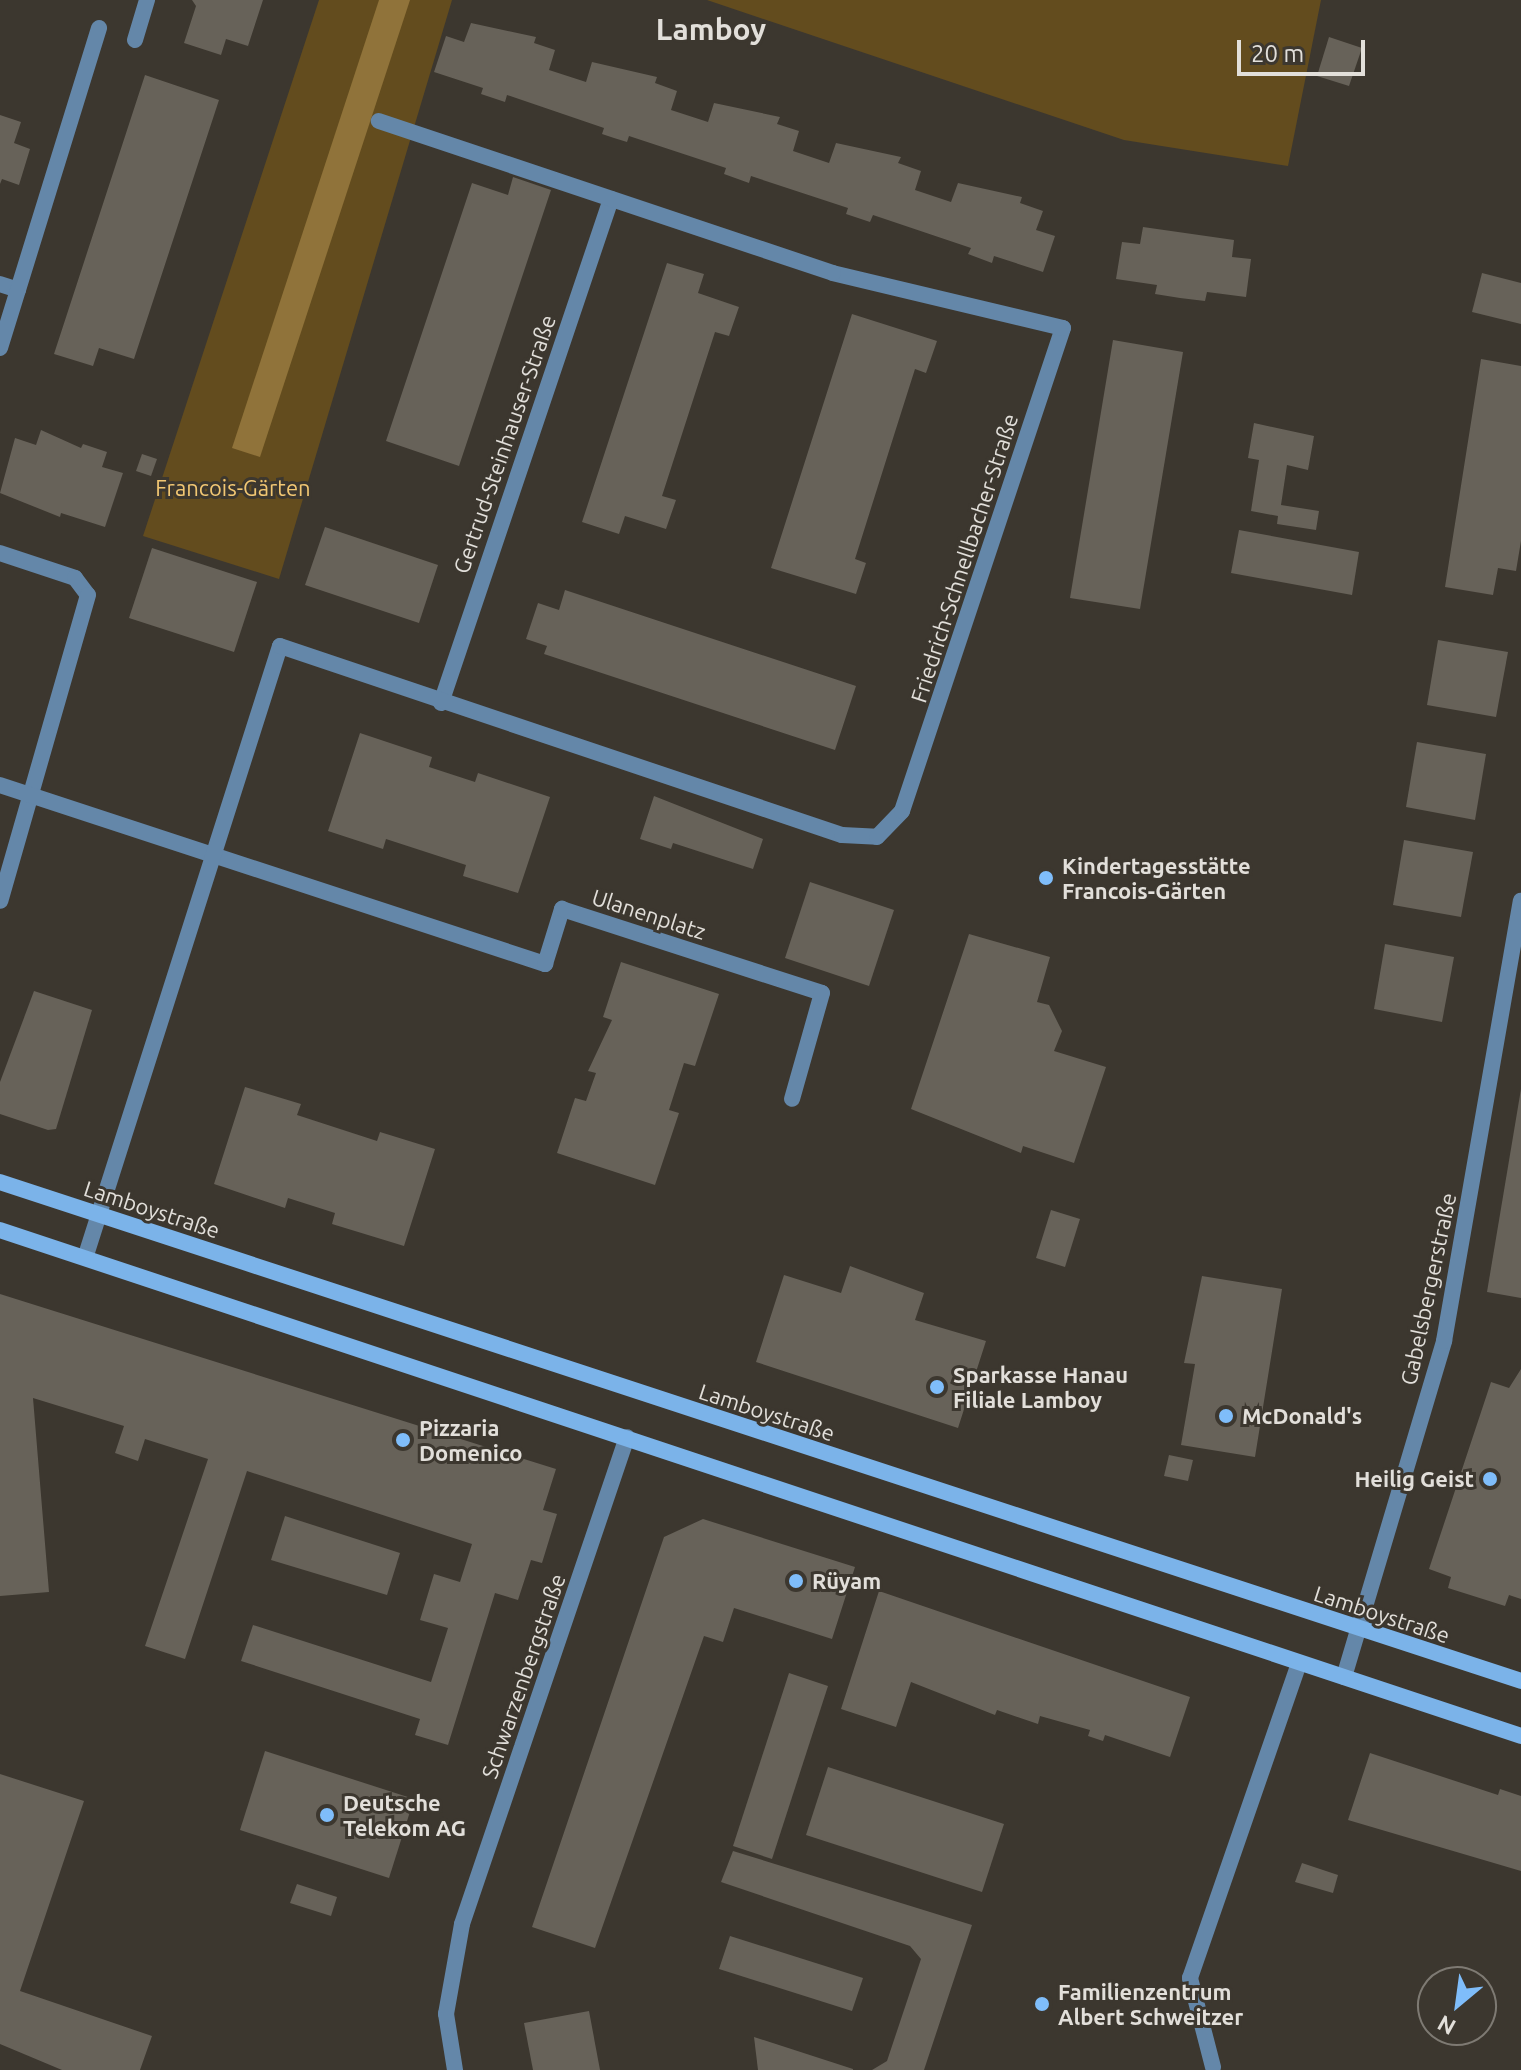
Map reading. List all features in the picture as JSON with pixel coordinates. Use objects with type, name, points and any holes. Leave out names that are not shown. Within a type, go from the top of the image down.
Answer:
[{"type":"main road","name":"Lamboystraße","points":[[0,1182],[1521,1681]]},
{"type":"main road","points":[[0,1230],[86,1255],[1521,1736]]},
{"type":"street","points":[[135,40],[147,0]]},
{"type":"street","points":[[0,348],[99,28]]},
{"type":"street","name":"Friedrich-Schnellbacher-Straße","points":[[214,854],[280,646],[441,703],[842,835],[877,837],[902,811],[961,642],[1063,328],[833,273],[379,121]]},
{"type":"street","name":"Gertrud-Steinhauser-Straße","points":[[441,703],[611,199]]},
{"type":"street","points":[[0,284],[18,290]]},
{"type":"street","points":[[0,553],[75,578],[88,595],[33,796],[0,901]]},
{"type":"street","name":"Ulanenplatz","points":[[0,785],[545,964],[562,909],[822,993],[792,1099]]},
{"type":"street","points":[[86,1255],[214,854]]},
{"type":"street","name":"Gabelsbergerstraße","points":[[1344,1677],[1444,1341],[1521,901]]},
{"type":"street","name":"Schwarzenbergstraße","points":[[455,2070],[446,2014],[462,1924],[627,1437]]},
{"type":"street","points":[[1213,2067],[1190,1978],[1299,1663]]},
{"type":"green space","name":"Francois-Gärten","points":[[319,0],[452,0],[279,579],[143,536]]},
{"type":"green space","points":[[707,0],[1321,0],[1288,166],[1124,140]]},
{"type":"shaded area","points":[[379,0],[410,0],[260,457],[232,448]]},
{"type":"building","points":[[192,0],[263,0],[248,46],[226,39],[221,55],[184,43],[196,6]]},
{"type":"building","points":[[471,23],[536,37],[534,43],[555,50],[549,70],[586,82],[592,62],[657,77],[655,83],[677,91],[671,110],[708,122],[714,103],[780,117],[777,124],[799,131],[793,151],[829,163],[836,143],[901,157],[898,163],[921,171],[915,190],[951,202],[958,183],[1022,197],[1020,203],[1043,211],[1036,230],[1055,236],[1043,272],[994,256],[992,263],[968,254],[971,248],[873,215],[870,222],[846,214],[848,208],[751,176],[749,183],[724,174],[726,168],[629,136],[627,142],[614,138],[602,134],[604,128],[507,95],[505,102],[481,94],[483,88],[434,72],[446,36],[464,42]]},
{"type":"building","points":[[1329,37],[1362,48],[1349,86],[1317,76]]},
{"type":"building","points":[[145,75],[219,100],[134,359],[99,348],[93,366],[54,354]]},
{"type":"building","points":[[0,115],[21,122],[14,143],[30,149],[19,185],[2,179],[0,184]]},
{"type":"building","points":[[513,177],[551,190],[459,466],[386,441],[472,183],[508,195]]},
{"type":"building","points":[[1143,227],[1234,240],[1232,257],[1251,259],[1246,297],[1207,292],[1205,301],[1180,298],[1155,294],[1157,285],[1116,279],[1122,242],[1140,244]]},
{"type":"building","points":[[667,263],[704,274],[698,293],[739,307],[729,336],[715,332],[662,496],[676,500],[666,529],[625,516],[619,534],[582,522]]},
{"type":"building","points":[[1482,273],[1521,283],[1521,324],[1472,312]]},
{"type":"building","points":[[852,314],[937,341],[926,373],[915,369],[855,559],[866,563],[856,594],[771,568]]},
{"type":"building","points":[[1113,340],[1183,352],[1140,609],[1070,598]]},
{"type":"building","points":[[1481,359],[1521,366],[1521,541],[1516,571],[1498,568],[1493,595],[1445,587]]},
{"type":"building","points":[[1254,423],[1314,436],[1308,470],[1287,465],[1281,505],[1319,511],[1316,530],[1277,524],[1278,516],[1251,511],[1259,460],[1248,458]]},
{"type":"building","points":[[41,430],[81,448],[83,444],[107,452],[102,467],[123,473],[105,527],[61,513],[60,517],[0,493],[15,438],[36,445]]},
{"type":"building","points":[[142,454],[157,459],[151,476],[136,471]]},
{"type":"building","points":[[325,527],[438,565],[419,623],[305,585]]},
{"type":"building","points":[[1239,530],[1359,552],[1352,595],[1231,573]]},
{"type":"building","points":[[152,548],[257,582],[234,652],[129,618]]},
{"type":"building","points":[[565,590],[856,686],[835,750],[544,654],[547,646],[526,639],[538,603],[559,610]]},
{"type":"building","points":[[1438,640],[1508,652],[1496,717],[1427,705]]},
{"type":"building","points":[[360,733],[432,757],[429,767],[475,782],[478,773],[550,797],[518,893],[463,876],[466,865],[386,839],[383,849],[328,831]]},
{"type":"building","points":[[1417,742],[1486,754],[1475,820],[1406,807]]},
{"type":"building","points":[[654,796],[763,839],[753,869],[673,843],[671,849],[640,839]]},
{"type":"building","points":[[1404,840],[1473,852],[1461,917],[1393,905]]},
{"type":"building","points":[[810,882],[894,910],[869,986],[785,958]]},
{"type":"building","points":[[969,934],[1050,957],[1037,1002],[1049,1005],[1062,1031],[1054,1051],[1106,1067],[1074,1163],[1023,1146],[1021,1153],[911,1109]]},
{"type":"building","points":[[1385,944],[1454,957],[1442,1022],[1374,1009]]},
{"type":"building","points":[[621,962],[719,994],[695,1066],[684,1063],[669,1110],[679,1113],[655,1185],[557,1153],[575,1098],[586,1101],[596,1073],[588,1071],[612,1020],[603,1017]]},
{"type":"building","points":[[34,991],[92,1010],[56,1129],[48,1130],[0,1114],[0,1082]]},
{"type":"building","points":[[245,1087],[301,1104],[297,1115],[377,1141],[380,1132],[435,1149],[404,1246],[332,1224],[335,1213],[288,1198],[285,1208],[214,1184]]},
{"type":"building","points":[[1521,1089],[1521,1298],[1487,1292]]},
{"type":"building","points":[[1051,1210],[1080,1219],[1065,1267],[1036,1258]]},
{"type":"building","points":[[850,1266],[924,1293],[915,1320],[986,1341],[958,1428],[756,1362],[784,1275],[841,1293]]},
{"type":"building","points":[[1202,1276],[1282,1289],[1255,1457],[1181,1445],[1195,1364],[1184,1363]]},
{"type":"building","points":[[0,1294],[556,1469],[543,1510],[557,1514],[542,1563],[531,1560],[518,1600],[495,1593],[448,1745],[415,1735],[420,1719],[241,1661],[253,1625],[431,1682],[448,1628],[420,1620],[434,1574],[460,1582],[472,1544],[247,1471],[185,1659],[145,1646],[208,1459],[145,1439],[138,1461],[115,1453],[124,1426],[33,1398],[49,1592],[0,1596]]},
{"type":"building","name":"Heilig Geist","points":[[1521,1369],[1521,1599],[1509,1595],[1505,1606],[1448,1588],[1451,1577],[1429,1569],[1491,1382],[1509,1388]]},
{"type":"building","points":[[1169,1455],[1193,1460],[1188,1481],[1164,1476]]},
{"type":"building","points":[[285,1516],[400,1553],[387,1595],[271,1560]]},
{"type":"building","points":[[703,1519],[855,1567],[832,1639],[734,1608],[723,1642],[704,1636],[595,1948],[532,1927],[664,1537]]},
{"type":"building","points":[[879,1591],[1190,1697],[1170,1757],[1105,1735],[1103,1741],[1088,1736],[1090,1730],[1040,1716],[1038,1724],[997,1710],[995,1715],[911,1682],[896,1727],[841,1709]]},
{"type":"building","points":[[789,1673],[828,1686],[772,1859],[733,1846]]},
{"type":"building","name":"Deutsche Telekom AG","points":[[265,1751],[414,1799],[389,1878],[240,1830]]},
{"type":"building","points":[[1370,1753],[1498,1795],[1500,1789],[1521,1796],[1521,1871],[1348,1820]]},
{"type":"building","points":[[828,1767],[1004,1824],[982,1892],[806,1835]]},
{"type":"building","points":[[0,1774],[84,1801],[20,1991],[152,2036],[140,2070],[62,2070],[0,2044]]},
{"type":"building","points":[[733,1851],[972,1925],[924,2070],[872,2070],[887,2061],[921,1959],[910,1946],[721,1882]]},
{"type":"building","points":[[1302,1863],[1338,1875],[1333,1893],[1295,1882]]},
{"type":"building","points":[[297,1884],[337,1897],[331,1916],[290,1903]]},
{"type":"building","points":[[730,1936],[863,1978],[852,2011],[719,1969]]},
{"type":"building","points":[[589,2011],[600,2070],[533,2070],[524,2023]]},
{"type":"building","points":[[754,2037],[853,2069],[853,2070],[758,2070]]},
{"type":"place","name":"Kindertagesstätte Francois-Gärten","points":[[1046,878]]},
{"type":"place","name":"Sparkasse Hanau Filiale Lamboy","points":[[937,1387]]},
{"type":"place","name":"McDonald's","points":[[1226,1416]]},
{"type":"place","name":"Pizzaria Domenico","points":[[403,1440]]},
{"type":"place","name":"Heilig Geist","points":[[1490,1479]]},
{"type":"place","name":"Rüyam","points":[[796,1581]]},
{"type":"place","name":"Deutsche Telekom AG","points":[[327,1815]]},
{"type":"place","name":"Familienzentrum Albert Schweitzer","points":[[1042,2004]]},
{"type":"district","name":"Lamboy","points":[[711,29]]}]
